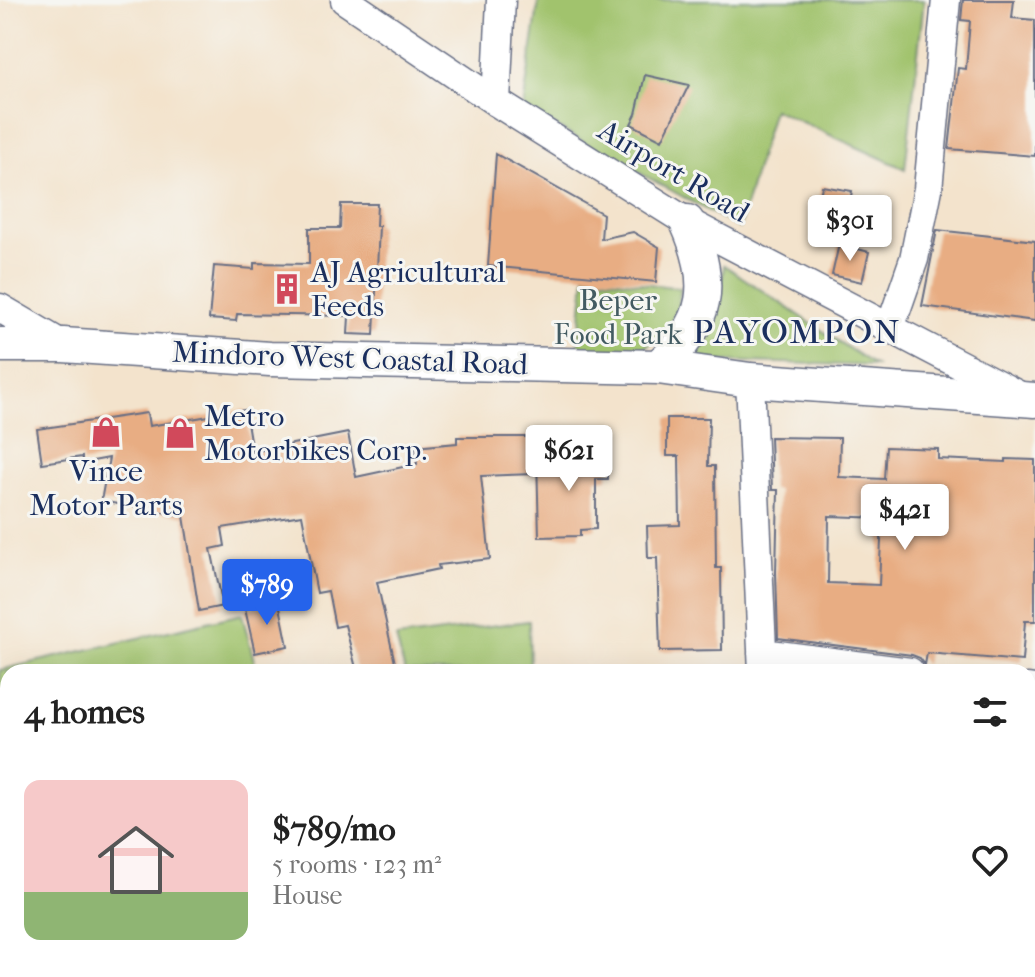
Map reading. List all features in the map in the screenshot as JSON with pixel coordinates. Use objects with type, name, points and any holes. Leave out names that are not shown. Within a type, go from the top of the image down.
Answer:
[{"type":"main road","points":[[658,367],[689,334],[700,308],[704,288],[701,252],[687,222]]},
{"type":"main road","name":"Mindoro West Coastal Road","points":[[0,345],[63,345],[270,359],[658,367],[750,380],[1030,400]]},
{"type":"street","points":[[496,102],[501,0]]},
{"type":"street","points":[[890,328],[914,259],[928,189],[946,0]]},
{"type":"street","name":"Airport Road","points":[[348,1],[496,102],[687,222],[1030,400]]},
{"type":"street","points":[[0,308],[63,345]]},
{"type":"street","points":[[750,380],[762,662],[792,664]]},
{"type":"green space","points":[[539,0],[924,0],[905,169],[773,109],[739,228],[523,108]]},
{"type":"green space","points":[[724,265],[875,366],[689,360],[714,315]]},
{"type":"green space","name":"Beper Food Park","points":[[585,276],[681,288],[677,310],[664,334],[633,355],[578,352]]},
{"type":"green space","points":[[242,614],[255,664],[26,664]]},
{"type":"green space","points":[[529,621],[530,664],[403,664],[396,638]]},
{"type":"building","points":[[963,0],[1014,0],[1012,18],[1035,20],[1035,156],[949,149],[958,68],[966,69],[970,21],[961,20]]},
{"type":"building","points":[[645,75],[689,85],[662,140],[631,124]]},
{"type":"building","points":[[496,154],[603,214],[601,239],[633,232],[659,247],[656,282],[488,266]]},
{"type":"building","points":[[822,186],[852,191],[844,233],[814,227]]},
{"type":"building","points":[[341,204],[377,204],[376,226],[379,226],[374,335],[348,334],[349,316],[237,314],[236,321],[209,319],[214,266],[254,269],[254,263],[309,264],[309,228],[340,228]]},
{"type":"building","points":[[937,230],[1035,241],[1035,321],[922,306]]},
{"type":"building","points":[[839,244],[869,252],[862,282],[832,275]]},
{"type":"building","points":[[245,410],[252,452],[348,433],[356,477],[417,464],[415,447],[457,443],[457,437],[533,437],[534,474],[481,476],[490,559],[438,565],[439,569],[377,582],[395,664],[355,664],[345,625],[335,627],[328,591],[317,593],[302,515],[222,528],[225,546],[211,549],[223,606],[199,611],[184,516],[101,501],[109,458],[82,463],[82,457],[42,463],[37,429],[147,413],[149,426]]},
{"type":"building","points":[[667,418],[709,418],[708,466],[715,466],[716,568],[721,568],[722,650],[660,651],[657,558],[648,558],[647,526],[680,525],[679,456],[667,456]]},
{"type":"building","points":[[770,437],[840,438],[839,477],[884,479],[886,447],[938,449],[938,459],[1035,460],[1035,621],[1025,621],[1022,661],[927,653],[924,664],[912,655],[778,638],[778,490],[772,490]],"holes":[[[829,516],[882,518],[879,585],[828,583]]]},
{"type":"building","points":[[608,454],[608,479],[596,479],[596,529],[580,530],[580,536],[539,537],[537,456]]},
{"type":"building","points":[[279,602],[288,646],[255,653],[245,609]]},
{"type":"place","name":"AJ Agricultural Feeds","points":[[287,289]]},
{"type":"place","name":"Vince Motor Parts","points":[[106,432]]},
{"type":"place","name":"Metro Motorbikes Corp.","points":[[180,433]]},
{"type":"district","name":"PAYOMPON","points":[[797,331]]}]
